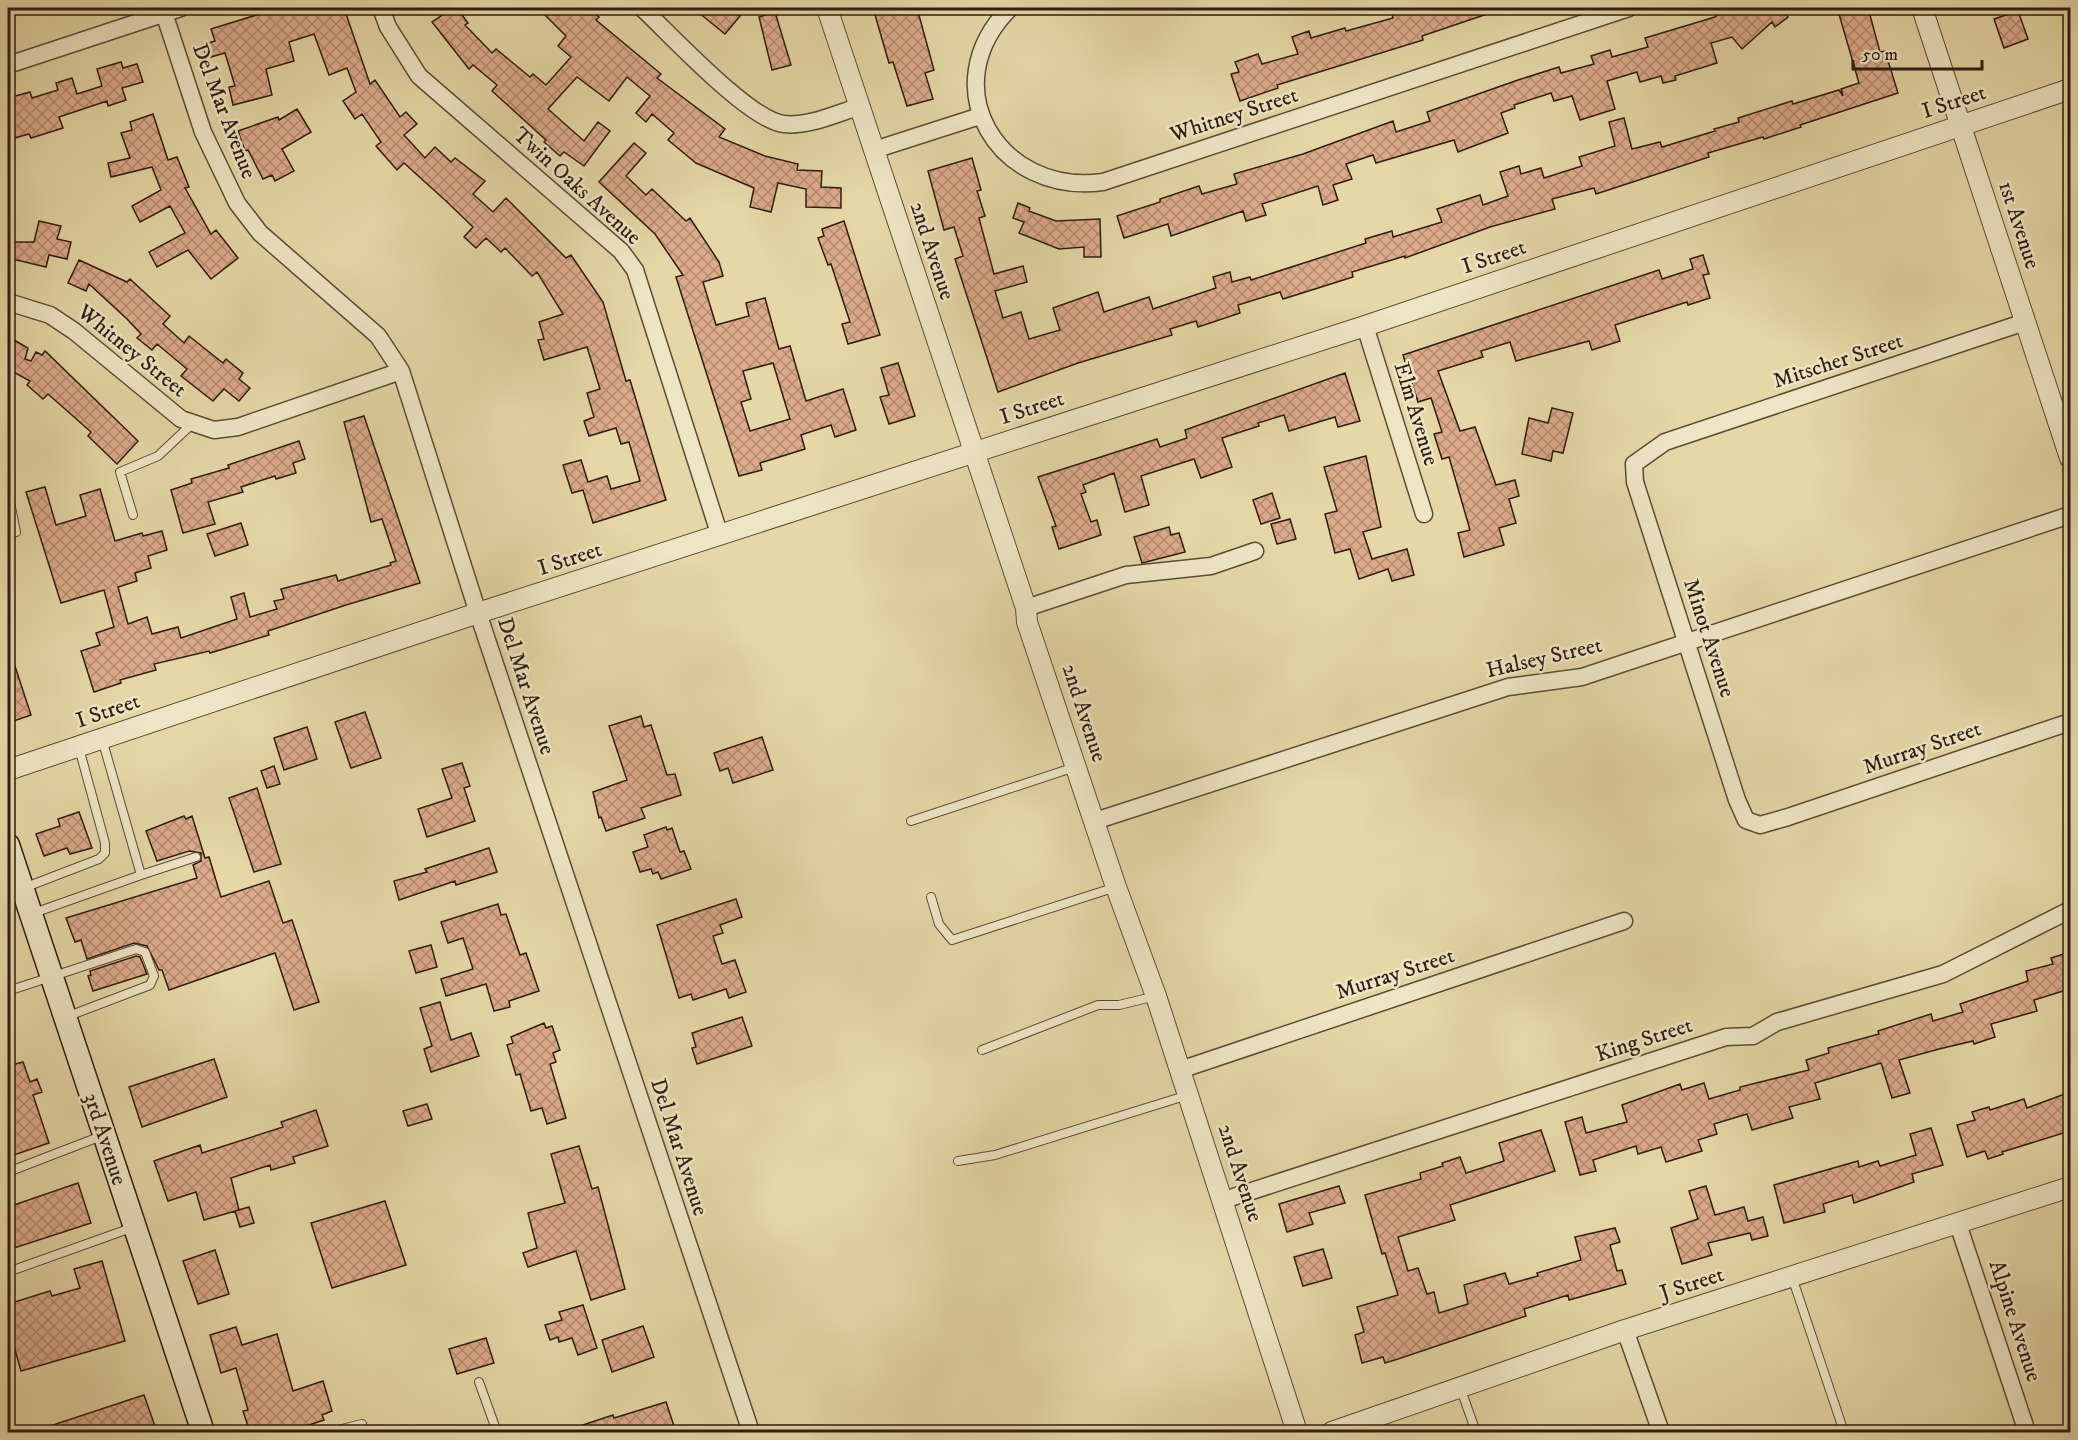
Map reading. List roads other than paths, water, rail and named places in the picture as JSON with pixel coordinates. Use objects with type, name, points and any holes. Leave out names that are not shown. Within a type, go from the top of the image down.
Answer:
[{"type":"main road","name":"3rd Avenue","points":[[8,845],[15,891],[30,914],[203,1432]]},
{"type":"street","points":[[8,65],[181,8]]},
{"type":"street","name":"Twin Oaks Avenue","points":[[381,8],[388,27],[419,76],[621,251],[635,270],[720,536]]},
{"type":"street","points":[[642,8],[750,108],[781,124],[798,124],[861,106]]},
{"type":"street","name":"2nd Avenue","points":[[827,8],[861,106],[972,452],[1026,608],[1027,622],[1060,713],[1075,767],[1116,887],[1156,996],[1298,1432]]},
{"type":"street","points":[[874,150],[980,116],[976,86],[980,56],[993,29],[1010,8]]},
{"type":"street","name":"Whitney Street","points":[[980,116],[987,130],[1006,154],[1032,172],[1068,183],[1103,182],[1629,8]]},
{"type":"street","name":"1st Avenue","points":[[1922,8],[2070,458]]},
{"type":"street","name":"Del Mar Avenue","points":[[164,13],[203,132],[237,203],[260,233],[378,336],[401,371],[478,613],[751,1432]]},
{"type":"street","name":"I Street","points":[[8,771],[478,613],[1365,326],[2070,89]]},
{"type":"street","name":"Whitney Street","points":[[8,302],[50,315],[74,331],[181,419],[214,430],[238,427],[401,371]]},
{"type":"street","name":"Mitscher Street","points":[[1665,442],[2025,322]]},
{"type":"street","name":"Elm Avenue","points":[[1365,326],[1424,514]]},
{"type":"street","name":"Minot Avenue","points":[[1665,442],[1634,464],[1635,482],[1686,641],[1746,820],[1761,825],[1788,817]]},
{"type":"street","name":"Halsey Street","points":[[1095,821],[1508,687],[1582,677],[2070,515]]},
{"type":"street","points":[[1026,608],[1126,575],[1211,566],[1255,551]]},
{"type":"street","name":"Murray Street","points":[[1788,817],[2070,722]]},
{"type":"street","name":"King Street","points":[[1224,1200],[1726,1038],[1754,1036],[1777,1022],[1943,974],[2070,910]]},
{"type":"street","name":"Murray Street","points":[[1180,1070],[1624,921]]},
{"type":"street","name":"J Street","points":[[1332,1432],[1625,1330],[2070,1187]]},
{"type":"street","name":"Alpine Avenue","points":[[1958,1224],[2027,1432]]},
{"type":"street","points":[[1625,1330],[1661,1432]]},
{"type":"lane","points":[[133,515],[120,472],[158,456],[194,423]]},
{"type":"lane","points":[[8,492],[16,532]]},
{"type":"lane","points":[[102,739],[141,875]]},
{"type":"lane","points":[[15,891],[99,859],[105,853],[105,843],[78,747]]},
{"type":"lane","points":[[911,821],[1075,767]]},
{"type":"lane","points":[[30,914],[196,857]]},
{"type":"lane","points":[[930,897],[939,924],[952,940],[1116,887]]},
{"type":"lane","points":[[8,991],[136,949],[145,952],[154,976],[150,985],[65,1017]]},
{"type":"lane","points":[[982,1050],[1098,1005],[1119,1005],[1156,996]]},
{"type":"lane","points":[[958,1161],[995,1155],[1189,1095]]},
{"type":"lane","points":[[8,1172],[104,1135]]},
{"type":"lane","points":[[8,1272],[134,1227]]},
{"type":"lane","points":[[1792,1277],[1844,1432]]},
{"type":"lane","points":[[479,1382],[497,1432]]},
{"type":"lane","points":[[1460,1386],[1476,1432]]},
{"type":"lane","points":[[330,1432],[362,1424]]}]
